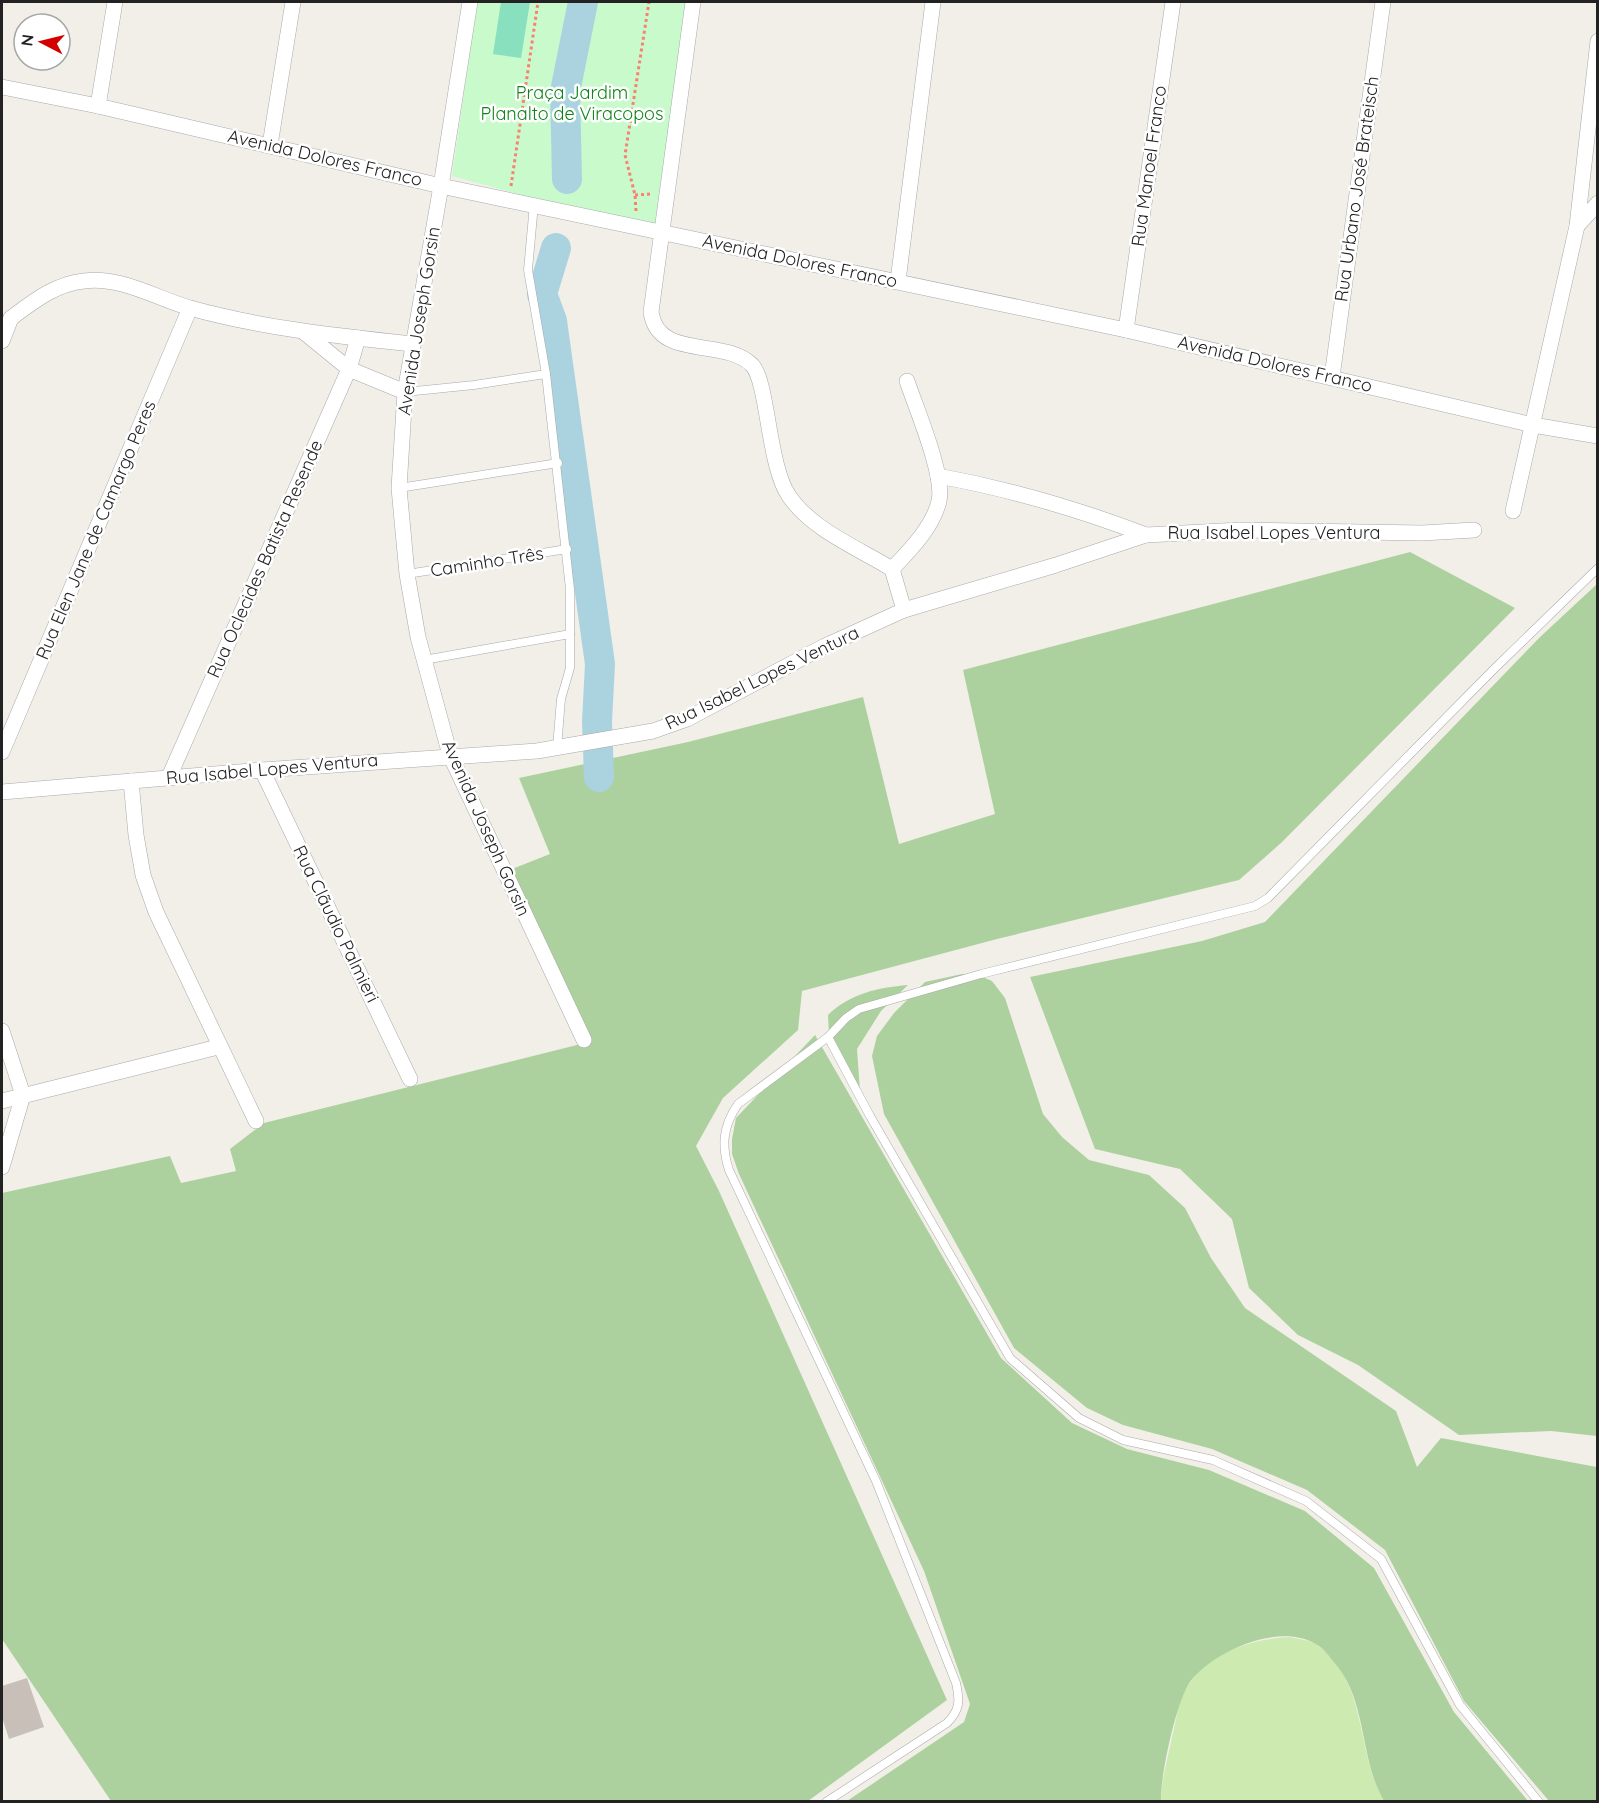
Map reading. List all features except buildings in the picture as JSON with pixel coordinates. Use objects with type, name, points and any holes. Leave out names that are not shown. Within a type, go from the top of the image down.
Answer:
[{"type":"street","points":[[98,106],[115,2]]},
{"type":"street","points":[[270,145],[293,2]]},
{"type":"street","name":"Avenida Joseph Gorsin","points":[[470,2],[423,298],[412,345],[405,392],[399,488],[407,574],[412,609],[424,660],[450,755],[584,1040]]},
{"type":"street","points":[[693,2],[651,312],[653,325],[660,334],[687,344],[736,355],[753,366],[760,386],[776,467],[788,495],[805,516],[892,569],[904,609]]},
{"type":"street","points":[[898,280],[933,2]]},
{"type":"street","name":"Rua Manoel Franco","points":[[1126,330],[1173,2]]},
{"type":"street","name":"Rua Urbano José Brateisch","points":[[1332,377],[1383,2]]},
{"type":"street","points":[[1514,511],[1577,226],[1598,41]]},
{"type":"street","name":"Avenida Dolores Franco","points":[[2,87],[98,106],[441,186],[898,280],[1126,330],[1533,425],[1598,436]]},
{"type":"street","points":[[1577,226],[1598,203]]},
{"type":"street","points":[[2,341],[6,312],[61,285],[86,280],[115,282],[190,308],[305,333],[412,345]]},
{"type":"street","name":"Rua Elen Jane de Camargo Peres","points":[[2,752],[190,308]]},
{"type":"street","points":[[305,333],[349,369],[405,392]]},
{"type":"street","name":"Rua Oclecides Batista Resende","points":[[169,777],[349,369],[358,338]]},
{"type":"street","points":[[892,569],[915,544],[932,518],[939,500],[938,476],[907,381]]},
{"type":"street","points":[[938,476],[1005,488],[1088,513],[1146,534]]},
{"type":"street","name":"Rua Isabel Lopes Ventura","points":[[2,792],[576,745],[653,731],[687,719],[825,646],[904,609],[1056,565],[1146,534],[1240,530],[1422,532],[1474,530]]},
{"type":"street","name":"Rua Clãudio Palmieri","points":[[262,770],[410,1078]]},
{"type":"street","points":[[131,781],[136,835],[143,875],[156,912],[218,1047],[256,1121]]},
{"type":"street","points":[[2,1031],[23,1095],[2,1167]]},
{"type":"street","points":[[2,1101],[218,1047]]},
{"type":"lane","points":[[534,204],[528,270],[546,374],[567,549],[570,668],[561,699],[557,748]]},
{"type":"lane","points":[[405,392],[546,374]]},
{"type":"lane","points":[[399,488],[558,463]]},
{"type":"lane","name":"Caminho Três","points":[[407,574],[567,549]]},
{"type":"lane","points":[[826,1802],[946,1723],[957,1712],[960,1700],[956,1683],[876,1481],[729,1170],[723,1151],[728,1119],[738,1104],[828,1037],[846,1018],[860,1009],[981,974],[1255,906],[1268,898],[1484,678],[1598,568]]},
{"type":"lane","points":[[424,660],[570,634]]},
{"type":"lane","points":[[828,1037],[870,1116],[1010,1358],[1079,1418],[1123,1440],[1213,1460],[1306,1501],[1381,1559],[1460,1705],[1539,1802]]},
{"type":"path","points":[[506,198],[510,191],[538,2]]},
{"type":"path","points":[[636,213],[635,195],[625,155],[649,2]]},
{"type":"path","points":[[635,195],[655,194]]},
{"type":"green space","name":"Praça Jardim Planalto de Viracopos","points":[[477,2],[687,2],[658,225],[540,200],[452,176]]},
{"type":"green space","points":[[501,2],[530,2],[521,58],[493,54]]},
{"type":"green space","points":[[1410,552],[1515,608],[1281,843],[1239,880],[997,939],[802,991],[798,1030],[723,1098],[696,1146],[719,1191],[947,1700],[808,1801],[111,1801],[2,1639],[2,1193],[170,1156],[181,1183],[236,1171],[230,1149],[264,1123],[585,1043],[512,869],[550,854],[519,778],[688,742],[863,697],[899,844],[995,814],[963,670]]},
{"type":"green space","points":[[1597,584],[1597,1436],[1551,1431],[1459,1435],[1358,1365],[1298,1335],[1249,1288],[1232,1219],[1180,1169],[1095,1149],[1030,977],[1202,941],[1265,922],[1539,638]]},
{"type":"green space","points":[[962,974],[980,976],[992,981],[1005,998],[1043,1114],[1062,1137],[1089,1160],[1149,1175],[1185,1208],[1211,1258],[1245,1308],[1396,1411],[1417,1467],[1441,1438],[1597,1467],[1597,1801],[1549,1801],[1464,1701],[1385,1550],[1307,1490],[1212,1449],[1123,1425],[1087,1408],[1014,1348],[884,1114],[872,1056],[877,1036],[894,1013],[925,982]]},
{"type":"green space","points":[[908,985],[881,1011],[857,1049],[860,1091],[829,1035],[828,1015],[846,1001],[865,993]]},
{"type":"green space","points":[[815,1035],[1001,1358],[1072,1423],[1127,1449],[1209,1470],[1305,1511],[1374,1568],[1454,1712],[1528,1801],[1384,1801],[1370,1767],[1358,1711],[1344,1676],[1319,1646],[1302,1638],[1285,1636],[1267,1638],[1231,1650],[1214,1660],[1190,1682],[1179,1706],[1170,1740],[1163,1775],[1161,1801],[847,1801],[964,1722],[970,1704],[924,1571],[739,1174],[732,1154],[736,1118]]},
{"type":"green space","points":[[1290,1637],[1317,1645],[1333,1660],[1345,1678],[1353,1697],[1375,1782],[1384,1801],[1161,1802],[1164,1772],[1179,1706],[1186,1689],[1196,1675],[1209,1663],[1239,1647]]},
{"type":"waterway","points":[[567,179],[565,92],[583,2]]},
{"type":"waterway","points":[[556,248],[542,294],[552,321],[600,664],[597,722],[599,777]]}]
